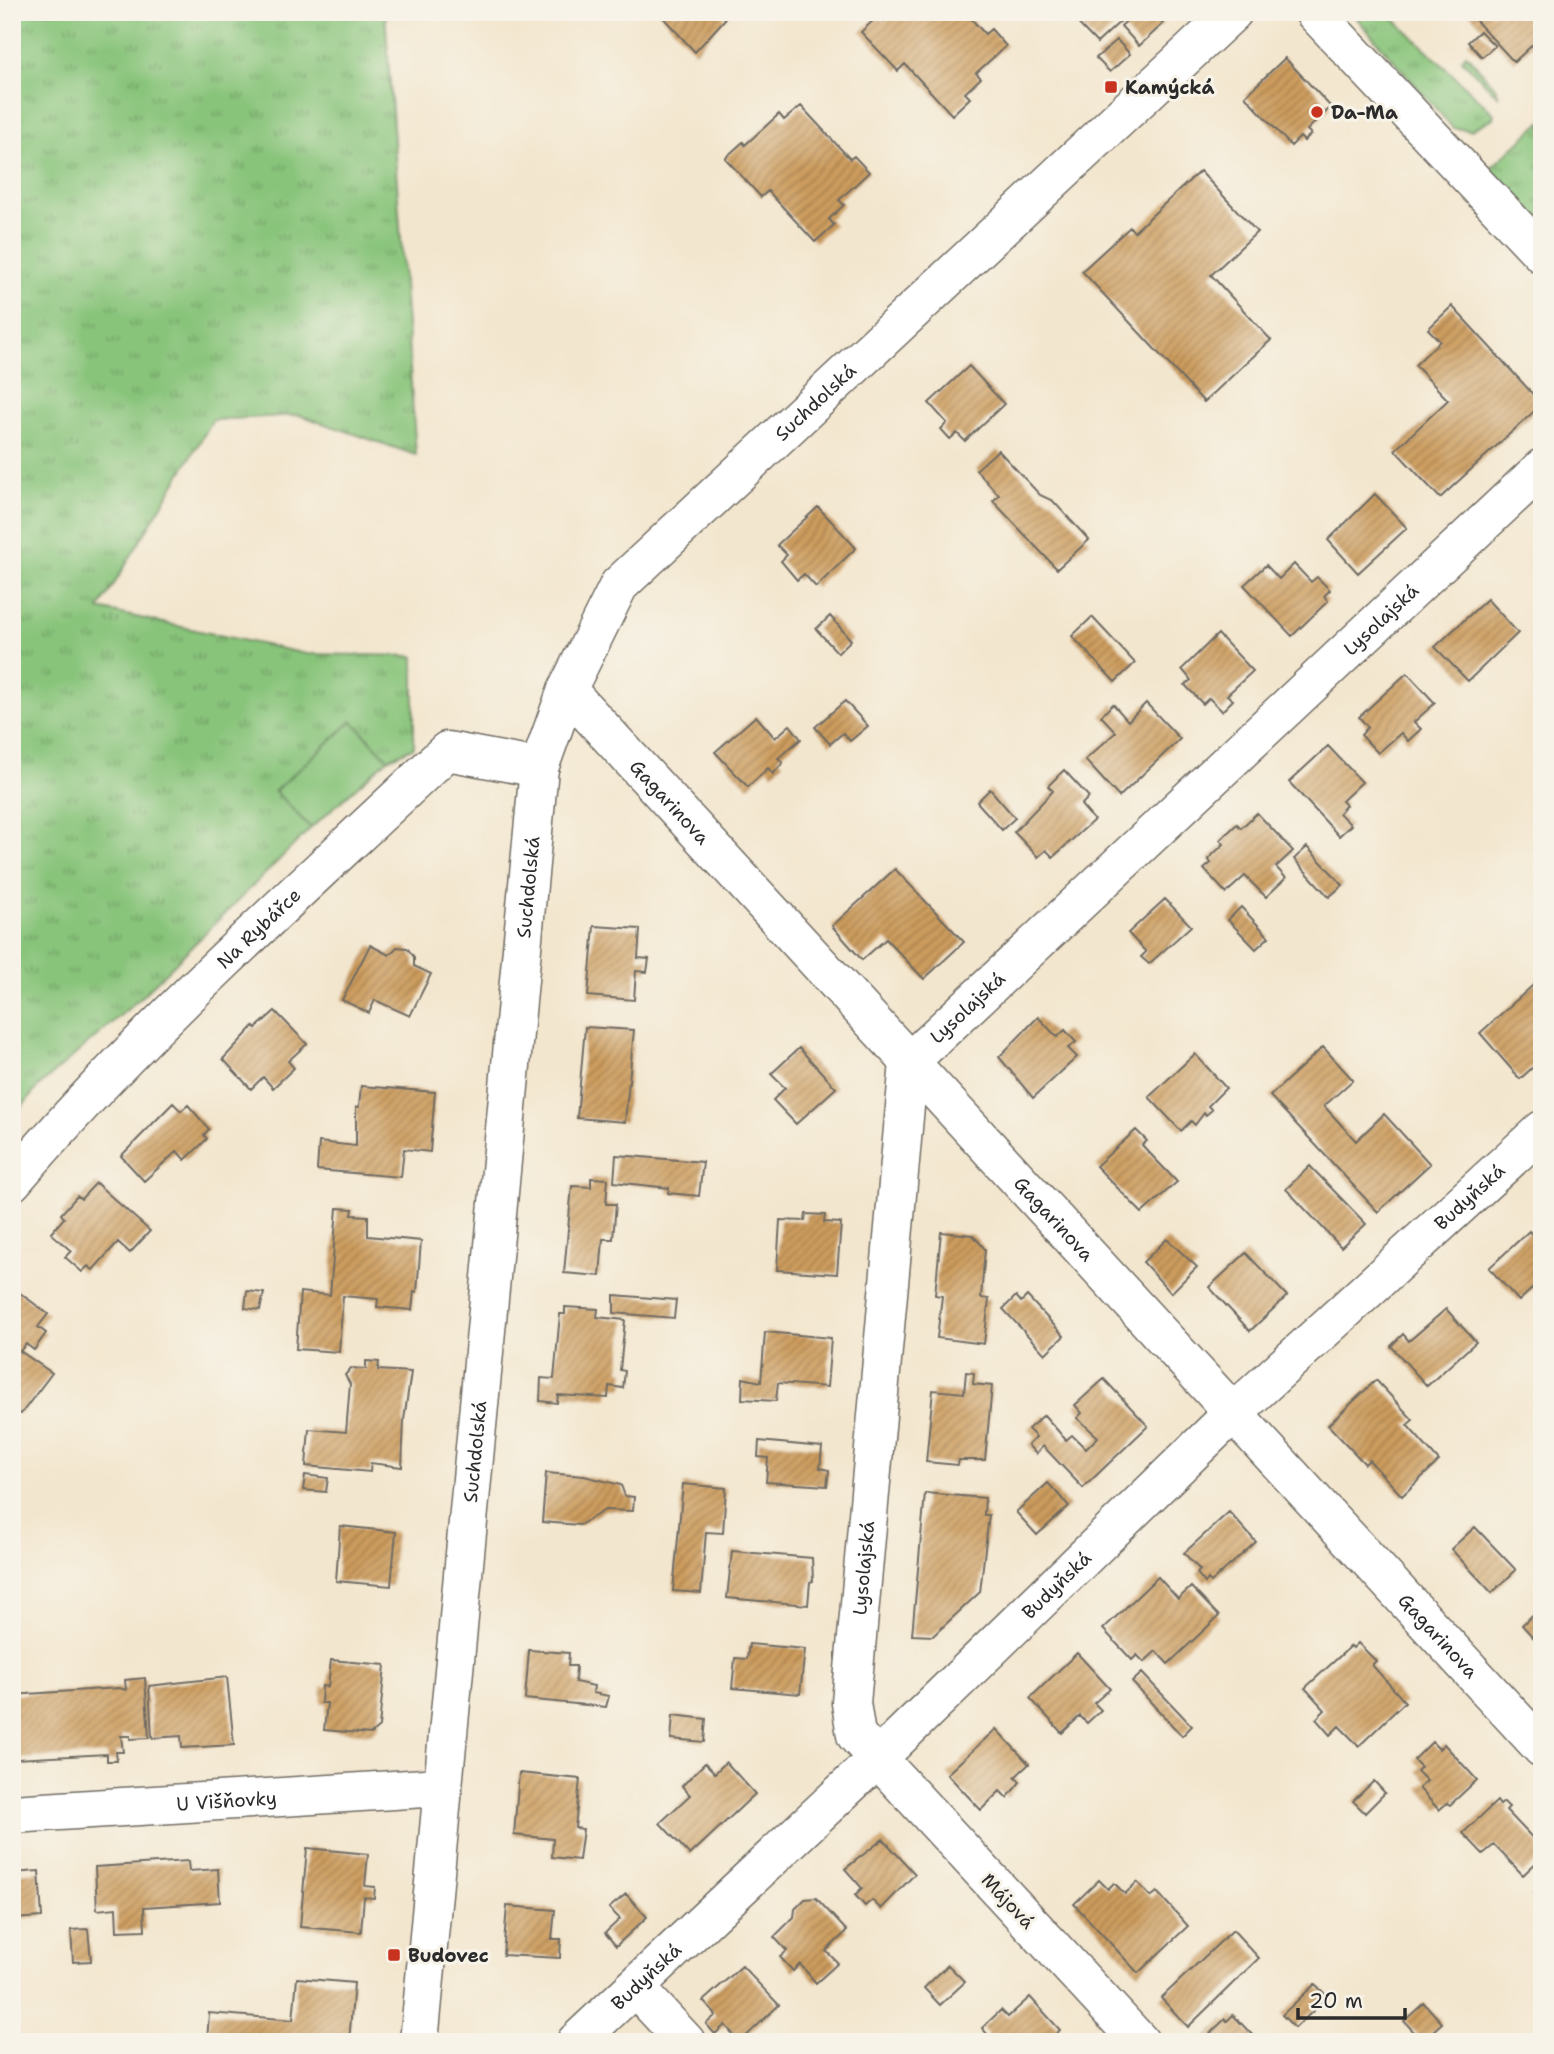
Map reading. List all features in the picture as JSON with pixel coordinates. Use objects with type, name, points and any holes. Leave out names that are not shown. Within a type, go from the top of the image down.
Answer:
[{"type":"street","name":"Suchdolská","points":[[419,2042],[539,768],[567,690],[619,585],[1233,12]]},
{"type":"street","points":[[1314,12],[1542,254]]},
{"type":"street","name":"Lysolajská","points":[[876,1759],[856,1735],[851,1703],[909,1062],[1542,468]]},
{"type":"street","name":"Gagarinova","points":[[567,690],[1542,1748]]},
{"type":"street","name":"Na Rybářce","points":[[12,1182],[67,1118],[157,1028],[447,751],[539,768]]},
{"type":"street","name":"Budyňská","points":[[576,2042],[876,1759],[1233,1413],[1542,1130]]},
{"type":"street","name":"Májová","points":[[876,1759],[1140,2042]]},
{"type":"street","name":"U Višňovky","points":[[12,1814],[442,1787]]},
{"type":"street","points":[[636,1988],[686,2042]]},
{"type":"green space","points":[[12,12],[385,12],[416,455],[299,415],[213,420],[99,609],[306,654],[414,656],[414,747],[388,759],[352,721],[275,791],[311,828],[139,999],[37,1088],[12,1119]]},
{"type":"green space","points":[[1357,12],[1387,12],[1494,114],[1493,118],[1471,130],[1453,128],[1354,15]]},
{"type":"green space","points":[[1466,54],[1495,87],[1499,97],[1461,59]]},
{"type":"green space","points":[[1542,121],[1542,234],[1485,173]]},
{"type":"green space","points":[[352,721],[388,759],[311,828],[275,791]]},
{"type":"building","points":[[658,12],[722,12],[725,19],[695,52]]},
{"type":"building","points":[[893,12],[965,12],[985,34],[991,29],[1006,46],[976,73],[981,78],[965,93],[970,98],[952,115],[905,64],[898,71],[861,32],[879,15],[884,21]]},
{"type":"building","points":[[1067,12],[1123,12],[1121,15],[1124,18],[1097,43]]},
{"type":"building","points":[[1136,12],[1153,12],[1163,24],[1139,46],[1121,26]]},
{"type":"building","points":[[1468,12],[1542,12],[1542,36],[1514,62]]},
{"type":"building","points":[[1480,31],[1495,46],[1482,57],[1468,42]]},
{"type":"building","points":[[1117,40],[1130,54],[1110,72],[1096,58]]},
{"type":"building","points":[[1285,58],[1331,107],[1307,130],[1311,134],[1304,141],[1300,137],[1291,146],[1245,96]]},
{"type":"building","points":[[801,106],[850,159],[854,156],[869,172],[839,200],[844,205],[829,219],[834,225],[815,242],[768,191],[761,197],[725,158],[743,142],[745,145],[779,114],[784,120]]},
{"type":"building","points":[[1200,171],[1257,232],[1211,275],[1271,340],[1204,402],[1082,271],[1130,227],[1134,232]]},
{"type":"building","points":[[1452,306],[1542,404],[1440,498],[1395,450],[1448,400],[1415,365],[1440,341],[1428,329]]},
{"type":"building","points":[[969,366],[1004,404],[965,441],[957,433],[950,439],[941,429],[947,423],[929,403]]},
{"type":"building","points":[[998,450],[1040,495],[1053,501],[1089,540],[1057,569],[993,501],[999,495],[976,470]]},
{"type":"building","points":[[1375,494],[1407,528],[1358,573],[1328,540]]},
{"type":"building","points":[[818,507],[856,548],[816,587],[804,574],[797,580],[781,561],[787,555],[777,545]]},
{"type":"building","points":[[1294,564],[1311,582],[1317,577],[1330,590],[1324,596],[1328,601],[1292,636],[1244,585],[1266,565],[1279,579]]},
{"type":"building","points":[[1487,599],[1518,633],[1468,681],[1435,647]]},
{"type":"building","points":[[830,616],[851,640],[838,653],[816,629]]},
{"type":"building","points":[[1092,617],[1135,663],[1115,682],[1072,636]]},
{"type":"building","points":[[1218,634],[1253,671],[1227,695],[1233,700],[1222,711],[1209,698],[1203,704],[1185,685],[1191,680],[1182,669]]},
{"type":"building","points":[[1407,673],[1435,703],[1414,722],[1421,729],[1408,741],[1401,733],[1378,753],[1361,735],[1368,727],[1359,717]]},
{"type":"building","points":[[845,701],[868,726],[850,741],[843,733],[830,744],[815,727]]},
{"type":"building","points":[[1146,703],[1180,739],[1119,797],[1085,760],[1116,732],[1101,716],[1113,704],[1128,721]]},
{"type":"building","points":[[756,716],[775,738],[790,725],[801,739],[778,758],[783,763],[773,774],[768,768],[748,787],[715,752]]},
{"type":"building","points":[[1328,746],[1362,782],[1342,801],[1346,805],[1339,813],[1351,825],[1339,836],[1289,782]]},
{"type":"building","points":[[1064,770],[1089,797],[1081,805],[1094,820],[1053,857],[1046,850],[1038,857],[1014,832],[1053,791],[1048,786]]},
{"type":"building","points":[[990,789],[1015,818],[1002,830],[977,802]]},
{"type":"building","points":[[1257,813],[1293,851],[1276,867],[1286,878],[1266,897],[1245,876],[1226,893],[1204,869],[1211,863],[1208,859],[1224,844],[1220,840],[1237,824],[1241,828]]},
{"type":"building","points":[[1307,847],[1343,885],[1329,897],[1294,859]]},
{"type":"building","points":[[895,869],[964,942],[924,979],[886,939],[862,960],[832,926]]},
{"type":"building","points":[[1165,899],[1191,926],[1149,964],[1141,957],[1146,952],[1128,933]]},
{"type":"building","points":[[1241,907],[1269,937],[1256,949],[1228,920]]},
{"type":"building","points":[[594,926],[640,929],[638,958],[649,959],[647,972],[636,971],[634,1000],[588,996]]},
{"type":"building","points":[[370,945],[389,955],[397,947],[407,948],[414,957],[414,966],[431,974],[410,1016],[375,1000],[369,1013],[342,1000]]},
{"type":"building","points":[[1542,977],[1542,1059],[1520,1079],[1480,1033]]},
{"type":"building","points":[[275,1011],[307,1044],[288,1061],[294,1068],[273,1088],[263,1077],[251,1089],[223,1059],[254,1026],[256,1028]]},
{"type":"building","points":[[1038,1017],[1057,1037],[1065,1030],[1076,1042],[1068,1048],[1077,1057],[1033,1098],[999,1057]]},
{"type":"building","points":[[585,1027],[634,1030],[625,1122],[577,1118]]},
{"type":"building","points":[[1323,1047],[1353,1080],[1324,1106],[1356,1141],[1384,1114],[1430,1164],[1378,1212],[1270,1096]]},
{"type":"building","points":[[799,1048],[836,1088],[796,1124],[773,1100],[785,1088],[771,1074]]},
{"type":"building","points":[[1195,1054],[1226,1088],[1208,1106],[1212,1110],[1206,1115],[1204,1113],[1195,1125],[1191,1121],[1181,1131],[1149,1097]]},
{"type":"building","points":[[361,1086],[435,1092],[430,1152],[404,1149],[401,1177],[317,1170],[319,1142],[356,1146],[356,1107],[359,1107]]},
{"type":"building","points":[[173,1103],[181,1111],[188,1105],[209,1129],[204,1135],[207,1139],[185,1160],[177,1151],[144,1181],[121,1156]]},
{"type":"building","points":[[1136,1130],[1147,1141],[1142,1145],[1177,1182],[1142,1213],[1096,1166]]},
{"type":"building","points":[[616,1155],[703,1162],[699,1196],[668,1193],[669,1188],[614,1182]]},
{"type":"building","points":[[1310,1166],[1366,1224],[1341,1247],[1286,1189]]},
{"type":"building","points":[[591,1178],[608,1179],[606,1204],[616,1204],[613,1239],[603,1239],[600,1276],[564,1273],[572,1186],[591,1187]]},
{"type":"building","points":[[96,1183],[150,1231],[130,1253],[118,1242],[93,1270],[88,1266],[82,1272],[65,1257],[71,1251],[51,1233],[64,1218],[61,1214],[77,1196],[81,1199]]},
{"type":"building","points":[[337,1208],[353,1209],[352,1215],[368,1216],[368,1236],[421,1241],[417,1292],[414,1291],[412,1310],[377,1307],[378,1299],[343,1296],[339,1352],[296,1349],[300,1292],[330,1295]]},
{"type":"building","points":[[806,1214],[825,1215],[824,1222],[841,1223],[837,1274],[777,1270],[780,1220],[805,1221]]},
{"type":"building","points":[[1529,1231],[1542,1245],[1542,1291],[1539,1293],[1534,1287],[1519,1301],[1489,1268]]},
{"type":"building","points":[[941,1232],[973,1235],[985,1249],[981,1298],[989,1299],[984,1344],[937,1338],[942,1296],[935,1295]]},
{"type":"building","points":[[1167,1239],[1197,1267],[1171,1293],[1143,1262]]},
{"type":"building","points":[[1246,1253],[1287,1296],[1250,1331],[1209,1287]]},
{"type":"building","points":[[12,1287],[48,1314],[38,1327],[46,1333],[34,1350],[26,1344],[20,1351],[52,1373],[21,1414],[12,1408]]},
{"type":"building","points":[[247,1291],[264,1293],[260,1310],[245,1308]]},
{"type":"building","points":[[614,1295],[676,1300],[674,1318],[614,1313]]},
{"type":"building","points":[[1016,1296],[1021,1302],[1027,1296],[1064,1336],[1045,1354],[1003,1309]]},
{"type":"building","points":[[565,1307],[598,1309],[597,1317],[625,1320],[620,1370],[625,1371],[623,1388],[609,1386],[608,1398],[558,1395],[557,1403],[540,1401],[541,1378],[554,1379],[560,1314],[565,1314]]},
{"type":"building","points":[[1446,1309],[1476,1342],[1427,1386],[1391,1346],[1403,1334],[1409,1341]]},
{"type":"building","points":[[765,1332],[831,1338],[827,1387],[778,1383],[776,1401],[742,1399],[743,1378],[761,1382]]},
{"type":"building","points":[[366,1361],[379,1362],[378,1370],[411,1372],[404,1420],[402,1467],[371,1463],[370,1472],[306,1466],[309,1429],[346,1432],[350,1384],[345,1375],[351,1368],[366,1369]]},
{"type":"building","points":[[966,1372],[974,1373],[973,1384],[992,1386],[985,1460],[959,1460],[958,1465],[926,1462],[933,1390],[964,1393]]},
{"type":"building","points":[[1104,1379],[1148,1426],[1083,1488],[1043,1446],[1036,1454],[1028,1445],[1036,1437],[1028,1429],[1044,1415],[1066,1440],[1072,1435],[1086,1449],[1098,1437],[1077,1418],[1082,1413],[1075,1405]]},
{"type":"building","points":[[1376,1380],[1413,1420],[1407,1425],[1439,1461],[1402,1496],[1369,1460],[1365,1464],[1328,1425]]},
{"type":"building","points":[[759,1441],[822,1447],[820,1468],[829,1470],[827,1486],[766,1482],[768,1458],[758,1457]]},
{"type":"building","points":[[546,1473],[584,1476],[621,1485],[625,1496],[634,1497],[633,1511],[605,1510],[580,1525],[542,1522]]},
{"type":"building","points":[[305,1475],[328,1478],[326,1492],[303,1490]]},
{"type":"building","points":[[1048,1483],[1069,1506],[1037,1535],[1016,1512]]},
{"type":"building","points":[[683,1484],[726,1488],[723,1533],[706,1532],[701,1593],[673,1591]]},
{"type":"building","points":[[925,1493],[985,1498],[984,1515],[989,1515],[980,1592],[933,1636],[912,1635]]},
{"type":"building","points":[[1229,1512],[1256,1542],[1211,1582],[1208,1579],[1205,1583],[1197,1573],[1200,1570],[1184,1553]]},
{"type":"building","points":[[340,1526],[396,1532],[391,1586],[336,1581]]},
{"type":"building","points":[[1475,1527],[1516,1570],[1492,1593],[1451,1549]]},
{"type":"building","points":[[732,1551],[812,1558],[813,1581],[810,1582],[808,1605],[727,1598]]},
{"type":"building","points":[[1158,1577],[1178,1599],[1191,1587],[1219,1616],[1168,1664],[1156,1651],[1144,1662],[1137,1655],[1132,1660],[1103,1629]]},
{"type":"building","points":[[1542,1606],[1542,1647],[1522,1625]]},
{"type":"building","points":[[1358,1643],[1376,1661],[1372,1665],[1405,1702],[1359,1746],[1339,1726],[1330,1735],[1316,1719],[1325,1710],[1305,1688],[1351,1646],[1353,1648]]},
{"type":"building","points":[[749,1644],[805,1649],[800,1694],[732,1688],[735,1658],[747,1659]]},
{"type":"building","points":[[529,1650],[569,1653],[568,1666],[576,1666],[575,1682],[594,1686],[593,1693],[609,1696],[606,1707],[525,1699]]},
{"type":"building","points":[[1077,1653],[1110,1689],[1094,1703],[1101,1710],[1087,1723],[1080,1716],[1062,1733],[1030,1698]]},
{"type":"building","points":[[331,1660],[385,1665],[379,1727],[371,1734],[324,1730],[327,1703],[321,1703],[322,1686],[328,1687]]},
{"type":"building","points":[[1142,1673],[1192,1726],[1182,1736],[1132,1682]]},
{"type":"building","points":[[227,1677],[234,1745],[182,1748],[181,1736],[152,1738],[149,1686]]},
{"type":"building","points":[[145,1678],[149,1738],[130,1739],[130,1736],[121,1736],[123,1752],[116,1752],[117,1761],[107,1761],[107,1754],[16,1759],[12,1695],[119,1688],[126,1690],[125,1680]]},
{"type":"building","points":[[673,1715],[706,1719],[704,1742],[671,1739]]},
{"type":"building","points":[[996,1729],[1029,1764],[1015,1777],[1020,1782],[1007,1798],[1000,1791],[981,1810],[947,1774]]},
{"type":"building","points":[[1432,1742],[1439,1749],[1444,1744],[1477,1780],[1450,1805],[1447,1803],[1439,1810],[1419,1788],[1427,1781],[1417,1771],[1421,1767],[1414,1760]]},
{"type":"building","points":[[726,1762],[755,1794],[690,1855],[660,1823],[690,1795],[682,1786],[705,1763],[715,1773]]},
{"type":"building","points":[[519,1773],[580,1779],[575,1828],[583,1829],[579,1860],[552,1857],[553,1839],[514,1835]]},
{"type":"building","points":[[1374,1781],[1385,1793],[1365,1813],[1353,1801]]},
{"type":"building","points":[[1497,1801],[1500,1805],[1504,1802],[1509,1807],[1506,1810],[1542,1848],[1542,1857],[1523,1875],[1494,1845],[1483,1854],[1463,1833]]},
{"type":"building","points":[[883,1839],[915,1874],[881,1909],[872,1900],[865,1906],[855,1895],[862,1888],[845,1869]]},
{"type":"building","points":[[307,1848],[368,1854],[365,1886],[375,1887],[374,1898],[364,1897],[361,1932],[300,1927]]},
{"type":"building","points":[[188,1861],[189,1871],[218,1869],[220,1902],[144,1907],[145,1930],[117,1931],[116,1908],[97,1910],[95,1867]]},
{"type":"building","points":[[39,1871],[42,1917],[12,1919],[12,1873]]},
{"type":"building","points":[[1099,1880],[1108,1889],[1114,1883],[1125,1894],[1137,1882],[1151,1897],[1157,1892],[1188,1926],[1138,1973],[1074,1904]]},
{"type":"building","points":[[1542,1886],[1542,1901],[1534,1893]]},
{"type":"building","points":[[626,1894],[647,1917],[616,1946],[605,1933],[620,1919],[609,1908]]},
{"type":"building","points":[[816,1898],[847,1931],[826,1951],[838,1963],[816,1983],[800,1964],[793,1971],[780,1957],[787,1951],[774,1937],[794,1917],[795,1909],[805,1899]]},
{"type":"building","points":[[507,1906],[555,1910],[552,1939],[561,1939],[560,1958],[503,1955]]},
{"type":"building","points":[[1542,1908],[1542,1932],[1537,1926],[1541,1922],[1534,1915]]},
{"type":"building","points":[[88,1929],[91,1961],[73,1962],[71,1930]]},
{"type":"building","points":[[1233,1930],[1259,1958],[1188,2027],[1161,1998]]},
{"type":"building","points":[[948,1965],[965,1982],[940,2005],[924,1988]]},
{"type":"building","points":[[742,1966],[779,2005],[740,2042],[725,2025],[715,2034],[706,2024],[716,2015],[703,2001]]},
{"type":"building","points":[[297,1978],[354,1983],[349,2042],[207,2042],[209,2013],[293,2020]]},
{"type":"building","points":[[1315,1984],[1328,1997],[1295,2028],[1282,2015]]},
{"type":"building","points":[[1030,1997],[1060,2030],[1048,2042],[981,2042],[988,2035],[982,2028],[1001,2010],[1008,2017]]},
{"type":"building","points":[[1424,2003],[1442,2023],[1422,2041],[1404,2021]]},
{"type":"building","points":[[1233,2015],[1259,2042],[1201,2042],[1225,2019],[1227,2021]]},
{"type":"place","name":"Kamýcká","points":[[1111,87]]},
{"type":"place","name":"Da-Ma","points":[[1317,112]]},
{"type":"place","name":"Budovec","points":[[394,1955]]}]
